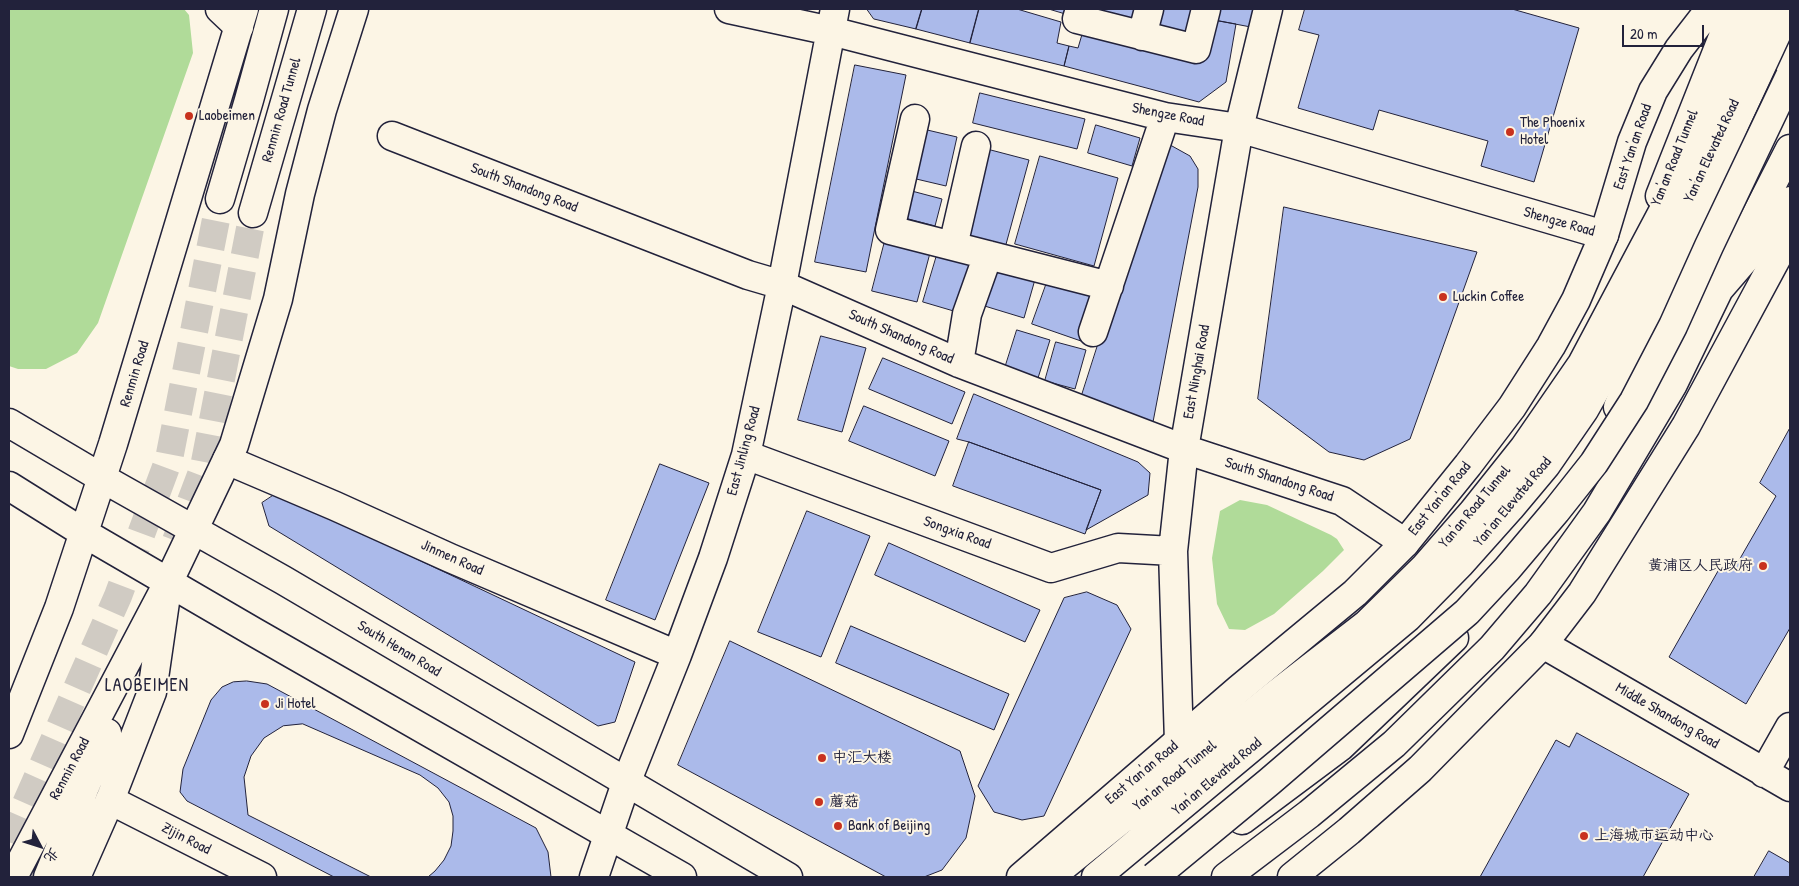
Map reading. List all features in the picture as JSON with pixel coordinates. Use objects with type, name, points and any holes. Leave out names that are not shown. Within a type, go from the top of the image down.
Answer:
[{"type":"main road","points":[[220,199],[274,9]]},
{"type":"main road","name":"Renmin Road Tunnel","points":[[253,213],[312,9]]},
{"type":"main road","name":"Renmin Road","points":[[13,877],[169,581],[234,445],[278,299],[300,194],[320,119],[354,9]]},
{"type":"main road","name":"Shengze Road","points":[[729,9],[833,20],[1165,117],[1240,128],[1604,235]]},
{"type":"main road","points":[[1080,9],[1077,19],[1196,50],[1206,9]]},
{"type":"main road","points":[[1142,36],[1149,9]]},
{"type":"main road","name":"East Ninghai Road","points":[[1179,742],[1173,551],[1184,449],[1240,128],[1268,9]]},
{"type":"main road","name":"East Yan'an Road","points":[[1021,877],[1316,624],[1355,593],[1405,543],[1512,407],[1555,338],[1576,300],[1604,235],[1632,142],[1653,91],[1679,50],[1710,9]]},
{"type":"main road","name":"Yan'an Road Tunnel","points":[[1050,877],[1274,696],[1367,624],[1425,567],[1473,512],[1524,448],[1582,364],[1626,282],[1734,9]]},
{"type":"main road","points":[[1626,282],[1703,136],[1764,9]]},
{"type":"main road","name":"Yan'an Elevated Road","points":[[1096,877],[1408,616],[1466,557],[1546,465],[1584,410],[1606,371],[1698,183],[1779,9]]},
{"type":"main road","points":[[1165,877],[1341,746],[1517,576],[1558,520],[1620,404],[1736,121],[1788,9]]},
{"type":"main road","name":"Renmin Road","points":[[9,734],[59,608],[128,399],[235,15]]},
{"type":"main road","name":"East Jinling Road","points":[[594,877],[626,783],[713,558],[746,455],[782,285],[833,20]]},
{"type":"main road","points":[[1154,877],[1269,782],[1467,612],[1508,569],[1594,463],[1634,401],[1673,326],[1790,76]]},
{"type":"main road","points":[[1093,332],[1165,117]]},
{"type":"main road","points":[[915,119],[890,230],[1109,286]]},
{"type":"main road","name":"South Shandong Road","points":[[392,136],[748,275],[782,285],[959,363],[1184,449],[1342,501],[1405,543]]},
{"type":"main road","points":[[953,246],[976,146]]},
{"type":"main road","points":[[1226,877],[1310,814],[1394,744],[1492,648],[1538,594],[1597,512],[1673,384],[1718,289],[1790,149]]},
{"type":"main road","points":[[1718,289],[1757,245],[1790,201]]},
{"type":"main road","points":[[1292,877],[1349,831],[1420,769],[1543,644],[1582,592],[1686,426],[1790,233]]},
{"type":"main road","points":[[959,363],[967,314],[988,255]]},
{"type":"main road","name":"South Henan Road","points":[[9,422],[102,478],[284,580],[788,877]]},
{"type":"main road","name":"Songxia Road","points":[[746,455],[1051,568],[1118,548],[1173,551]]},
{"type":"main road","name":"Jinmen Road","points":[[227,460],[450,558],[677,654]]},
{"type":"main road","points":[[9,486],[84,533],[254,632],[607,836],[682,877]]},
{"type":"main road","points":[[48,877],[169,581]]},
{"type":"main road","name":"Renmin Road","points":[[76,877],[110,800],[152,692],[169,581]]},
{"type":"main road","points":[[9,692],[59,608]]},
{"type":"main road","name":"Middle Shandong Road","points":[[1543,644],[1790,788]]},
{"type":"main road","points":[[1764,773],[1790,727]]},
{"type":"main road","name":"Zijin Road","points":[[110,800],[262,877]]},
{"type":"green space","points":[[9,9],[184,9],[189,15],[193,53],[98,323],[77,353],[46,369],[18,369],[9,366]]},
{"type":"green space","points":[[1240,500],[1267,505],[1331,535],[1337,539],[1344,550],[1274,614],[1245,630],[1229,629],[1217,604],[1212,558],[1220,511]]},
{"type":"building","points":[[867,9],[922,9],[916,29],[874,19]]},
{"type":"building","points":[[922,9],[979,9],[970,43],[916,29]]},
{"type":"building","points":[[979,9],[1017,9],[1061,22],[1057,43],[1069,46],[1064,66],[970,43]]},
{"type":"building","points":[[1049,9],[1072,9],[1070,15]]},
{"type":"building","points":[[1092,9],[1142,9],[1137,31]]},
{"type":"building","points":[[1159,9],[1201,9],[1193,43],[1154,34]]},
{"type":"building","points":[[1216,9],[1260,9],[1256,28],[1214,20]]},
{"type":"building","points":[[1305,9],[1512,9],[1579,28],[1534,182],[1481,166],[1488,141],[1379,110],[1373,130],[1298,108],[1319,35],[1299,30]]},
{"type":"building","points":[[1208,19],[1236,24],[1226,82],[1199,102],[1064,66],[1069,46],[1078,48],[1083,31],[1199,55]]},
{"type":"building","points":[[855,65],[906,75],[866,272],[815,262]]},
{"type":"building","points":[[980,93],[1085,119],[1077,149],[973,123]]},
{"type":"building","points":[[1096,125],[1140,138],[1132,166],[1088,153]]},
{"type":"building","points":[[923,129],[957,137],[946,186],[912,178]]},
{"type":"building","points":[[1163,141],[1190,156],[1198,169],[1198,187],[1153,422],[1081,398]]},
{"type":"building","points":[[987,149],[1029,160],[1005,248],[963,237]]},
{"type":"building","points":[[1040,156],[1118,178],[1094,266],[1015,244]]},
{"type":"building","points":[[908,190],[942,199],[935,226],[901,217]]},
{"type":"building","points":[[1284,207],[1477,252],[1410,439],[1364,460],[1329,452],[1258,399]]},
{"type":"building","points":[[885,241],[930,253],[917,302],[872,291]]},
{"type":"building","points":[[937,255],[971,265],[957,312],[923,302]]},
{"type":"building","points":[[989,263],[1036,276],[1024,318],[978,304]]},
{"type":"building","points":[[1050,274],[1098,291],[1081,341],[1032,324]]},
{"type":"building","points":[[1017,330],[1050,340],[1038,378],[1005,368]]},
{"type":"building","points":[[821,336],[866,348],[842,432],[798,420]]},
{"type":"building","points":[[1056,342],[1086,350],[1075,389],[1045,381]]},
{"type":"building","points":[[883,358],[965,392],[952,424],[869,389]]},
{"type":"building","points":[[974,394],[1138,462],[1150,473],[1148,495],[1086,530],[1101,490],[957,439]]},
{"type":"building","points":[[864,406],[949,441],[935,476],[849,441]]},
{"type":"building","name":"黄浦区人民政府","points":[[1790,428],[1790,628],[1746,704],[1669,657],[1722,564],[1734,569],[1776,496],[1760,483]]},
{"type":"building","points":[[969,442],[1101,490],[1085,534],[953,486]]},
{"type":"building","points":[[660,464],[709,483],[655,620],[606,600]]},
{"type":"building","points":[[277,493],[635,662],[615,722],[598,726],[269,526],[262,503]]},
{"type":"building","points":[[807,511],[870,536],[821,657],[758,632]]},
{"type":"building","points":[[889,543],[1040,610],[1025,642],[875,575]]},
{"type":"building","points":[[1087,592],[1117,605],[1131,629],[1044,816],[1022,820],[994,812],[978,786],[1064,598]]},
{"type":"building","points":[[851,626],[1009,694],[994,730],[836,663]]},
{"type":"building","name":"中汇大楼","points":[[730,641],[960,751],[975,796],[966,838],[942,870],[924,877],[886,877],[678,765]]},
{"type":"building","points":[[247,681],[267,684],[536,828],[548,852],[551,877],[334,877],[187,801],[180,792],[183,769],[211,700],[222,687],[233,682]]},
{"type":"building","points":[[303,724],[420,775],[438,788],[449,802],[453,816],[453,831],[451,846],[444,860],[428,877],[371,877],[248,815],[244,777],[251,756],[264,738],[283,726]]},
{"type":"building","name":"上海城市运动中心","points":[[1577,733],[1689,794],[1643,877],[1480,877],[1556,740],[1569,747]]},
{"type":"building","points":[[1769,851],[1790,863],[1790,877],[1754,877]]},
{"type":"tunnel","points":[[9,842],[118,596],[169,459],[220,199]]},
{"type":"tunnel","points":[[176,541],[204,467],[253,213]]},
{"type":"tunnel","points":[[31,877],[59,815]]},
{"type":"place","name":"Laobeimen","points":[[189,116]]},
{"type":"place","name":"The Phoenix Hotel","points":[[1510,132]]},
{"type":"place","name":"Luckin Coffee","points":[[1443,297]]},
{"type":"place","name":"黄浦区人民政府","points":[[1763,566]]},
{"type":"place","name":"Ji Hotel","points":[[265,704]]},
{"type":"place","name":"中汇大楼","points":[[822,758]]},
{"type":"place","name":"蘑菇","points":[[819,802]]},
{"type":"place","name":"Bank of Beijing","points":[[838,826]]},
{"type":"place","name":"上海城市运动中心","points":[[1584,836]]},
{"type":"district","name":"LAOBEIMEN","points":[[147,686]]}]
